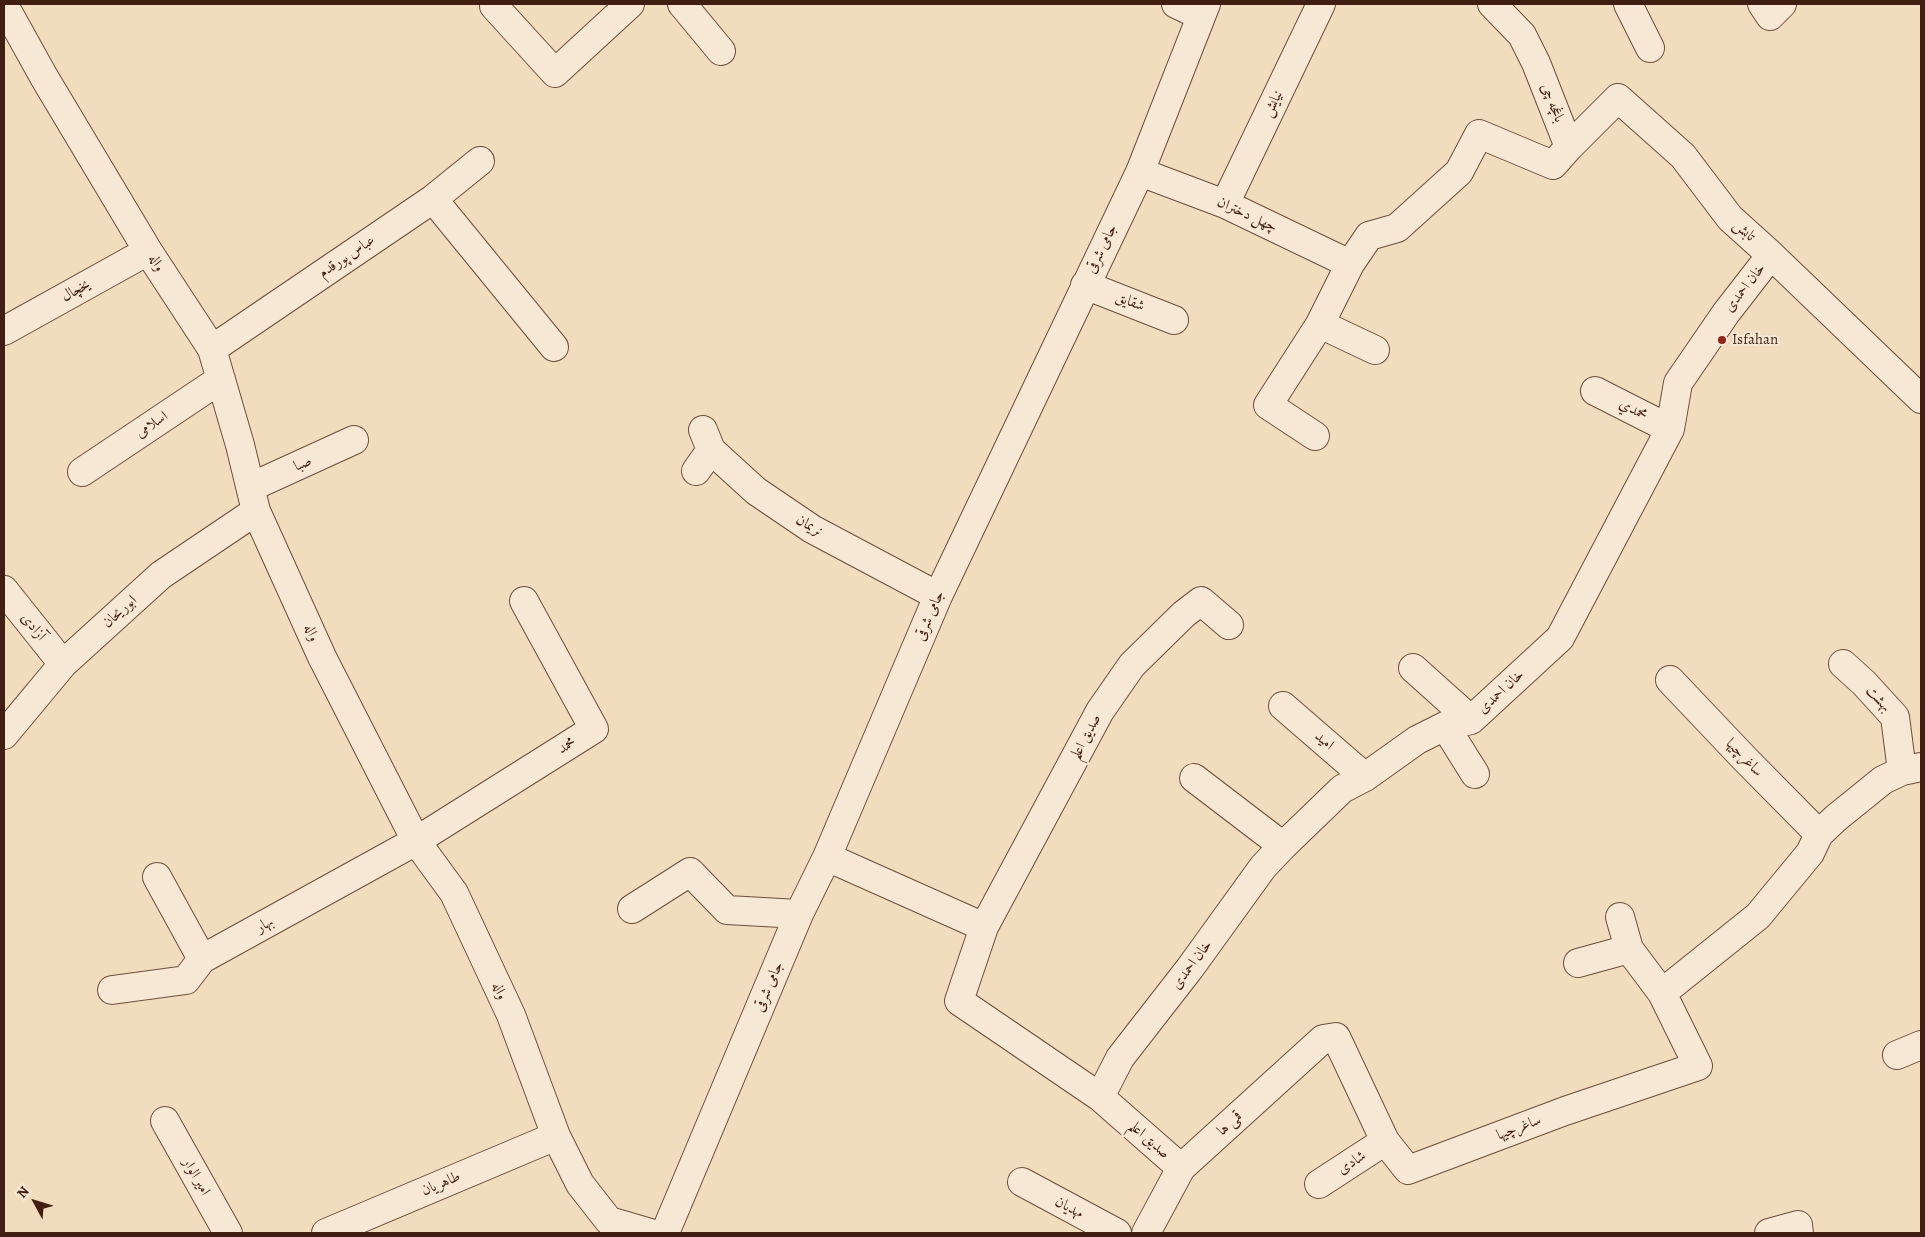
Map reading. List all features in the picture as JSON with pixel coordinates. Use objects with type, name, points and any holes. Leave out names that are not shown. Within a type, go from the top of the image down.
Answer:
[{"type":"street","points":[[494,6],[555,73],[630,4]]},
{"type":"street","points":[[682,4],[721,51]]},
{"type":"street","points":[[1176,4],[1204,10]]},
{"type":"street","name":"نیایش","points":[[1225,204],[1321,4]]},
{"type":"street","name":"باغچه چی","points":[[1492,4],[1522,35],[1536,63],[1570,148],[1618,98]]},
{"type":"street","points":[[1628,4],[1650,48]]},
{"type":"street","points":[[1762,4],[1770,16],[1782,4]]},
{"type":"street","name":"واله","points":[[4,5],[44,77],[148,251],[212,349],[254,499],[322,657],[416,842],[454,893],[511,1015],[556,1136],[580,1184],[609,1222],[650,1233]]},
{"type":"street","name":"جامی شرقی","points":[[665,1233],[799,914],[827,857],[938,596],[1140,172],[1204,10]]},
{"type":"street","name":"تابش","points":[[1618,98],[1683,156],[1730,218],[1921,399]]},
{"type":"street","points":[[1315,436],[1268,404],[1320,324],[1350,264],[1369,236],[1397,228],[1459,172],[1479,134],[1552,165],[1570,148]]},
{"type":"street","name":"عباس پورقدم","points":[[212,349],[433,199],[480,161]]},
{"type":"street","name":"چهل دختران","points":[[1140,172],[1225,204],[1350,264]]},
{"type":"street","points":[[433,199],[554,347]]},
{"type":"street","name":"یخچال","points":[[4,331],[148,251]]},
{"type":"street","name":"خان احمدی","points":[[1100,1097],[1120,1058],[1190,968],[1263,867],[1283,846],[1342,789],[1366,777],[1417,740],[1445,726],[1471,720],[1560,638],[1670,430],[1678,383],[1726,313],[1771,255]]},
{"type":"street","name":"شقایق","points":[[1085,285],[1174,320]]},
{"type":"street","points":[[1320,324],[1375,350]]},
{"type":"street","name":"اسلامی","points":[[82,472],[221,379]]},
{"type":"street","name":"محمدي","points":[[1595,390],[1670,430]]},
{"type":"street","name":"صبا","points":[[254,499],[354,440]]},
{"type":"street","name":"نریمان","points":[[703,450],[756,491],[812,528],[938,596]]},
{"type":"street","name":"ابوریحان","points":[[4,735],[63,664],[161,574],[254,499]]},
{"type":"street","name":"آزادی","points":[[4,590],[63,664]]},
{"type":"street","name":"محمد","points":[[416,842],[594,729],[524,601]]},
{"type":"street","name":"صدیق اعلم","points":[[1181,1168],[1100,1097],[959,1001],[984,927],[1100,712],[1132,666],[1184,614],[1201,601],[1229,625]]},
{"type":"street","name":"بهشت","points":[[1843,664],[1864,683],[1895,717],[1912,769]]},
{"type":"street","points":[[1413,668],[1471,720]]},
{"type":"street","name":"ساغرچیها","points":[[1670,680],[1820,834]]},
{"type":"street","name":"امید","points":[[1283,706],[1366,777]]},
{"type":"street","points":[[1445,726],[1475,774]]},
{"type":"street","points":[[1662,992],[1758,916],[1810,853],[1820,834],[1836,818],[1883,780],[1912,769]]},
{"type":"street","points":[[1194,778],[1283,846]]},
{"type":"street","name":"بهار","points":[[112,990],[186,980],[202,959],[416,842]]},
{"type":"street","points":[[827,857],[984,927]]},
{"type":"street","points":[[632,909],[690,872],[726,910],[799,914]]},
{"type":"street","points":[[157,877],[202,959]]},
{"type":"street","name":"ساغرچیها","points":[[1336,1037],[1385,1141],[1408,1170],[1565,1111],[1698,1066],[1662,992],[1628,949],[1620,917]]},
{"type":"street","points":[[1578,963],[1628,949]]},
{"type":"street","name":"قمی ها","points":[[1146,1233],[1181,1168],[1323,1039],[1336,1037]]},
{"type":"street","name":"امیر الوار","points":[[164,1121],[228,1233]]},
{"type":"street","name":"طاهریان","points":[[326,1233],[556,1136]]},
{"type":"street","name":"شادی","points":[[1319,1184],[1385,1141]]},
{"type":"street","name":"مهدیان","points":[[1022,1182],[1117,1233]]},
{"type":"street","points":[[1769,1233],[1798,1226],[1799,1233]]},
{"type":"place","name":"Isfahan","points":[[1722,340]]}]
